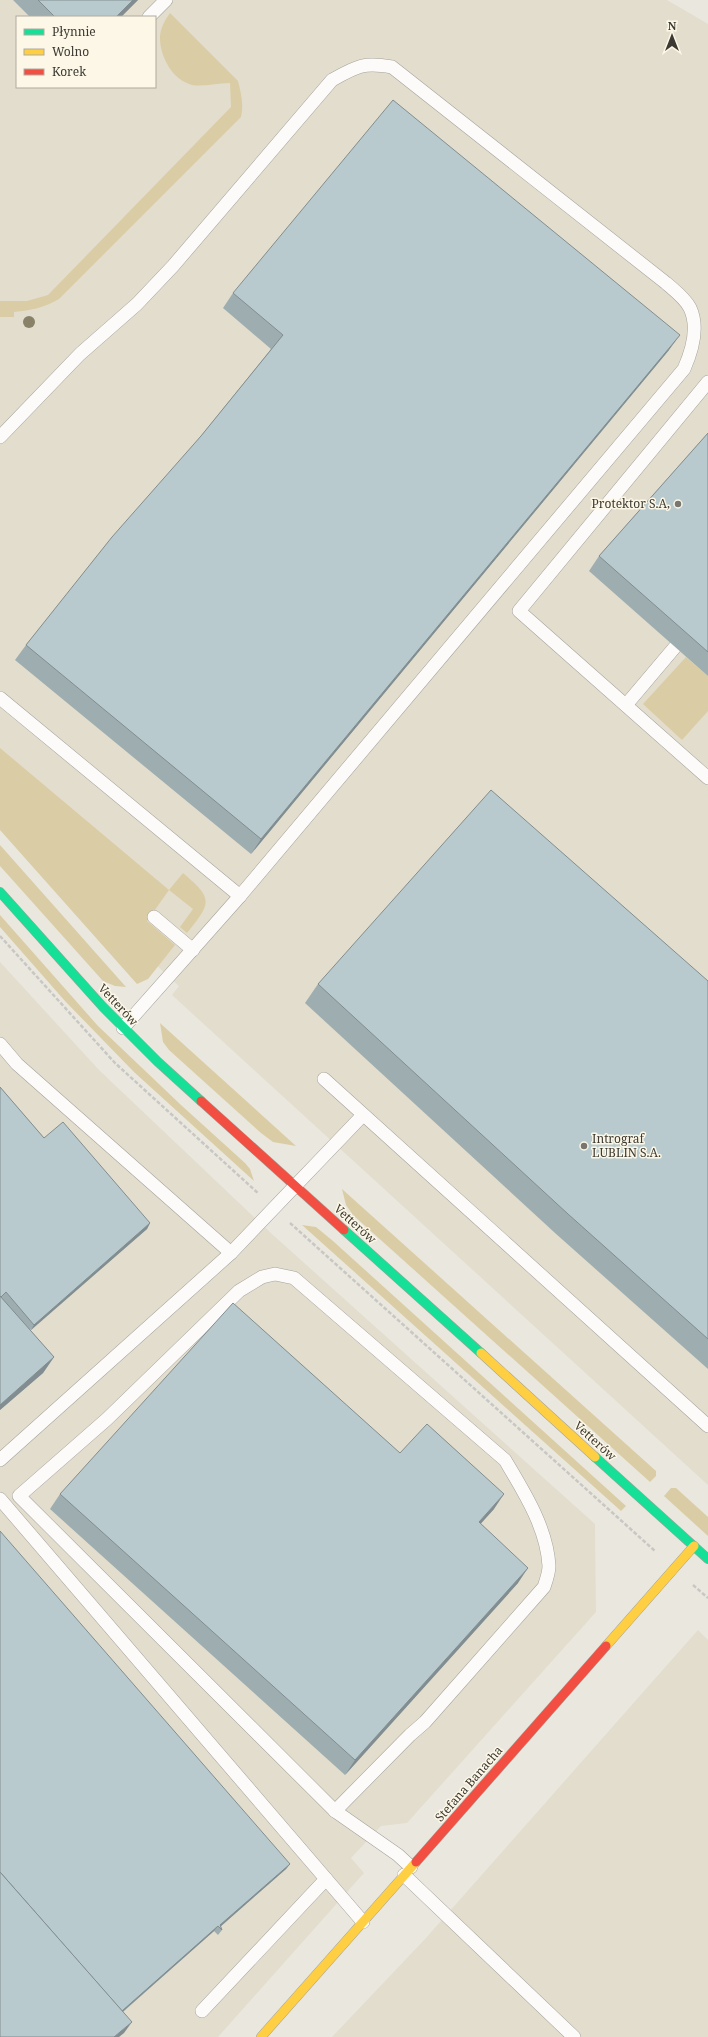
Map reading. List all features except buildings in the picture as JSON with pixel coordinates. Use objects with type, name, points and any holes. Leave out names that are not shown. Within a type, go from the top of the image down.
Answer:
[{"type":"street","name":"Vetterów","points":[[0,892],[123,1028],[158,1062],[708,1558]]},
{"type":"street","name":"Stefana Banacha","points":[[261,2037],[694,1546]]},
{"type":"lane","points":[[150,16],[166,0]]},
{"type":"lane","points":[[0,437],[80,354],[137,304],[173,266],[332,80],[357,66],[374,64],[392,67],[666,283],[680,295],[690,307],[693,320],[693,336],[690,355],[684,369],[240,896],[123,1028]]},
{"type":"lane","points":[[708,382],[519,611],[708,778]]},
{"type":"lane","points":[[626,705],[675,647]]},
{"type":"lane","points":[[0,698],[240,896]]},
{"type":"lane","points":[[154,917],[193,950]]},
{"type":"lane","points":[[0,1044],[17,1064],[231,1253]]},
{"type":"lane","points":[[324,1079],[708,1426]]},
{"type":"lane","points":[[0,1460],[231,1253],[363,1115]]},
{"type":"lane","points":[[335,1811],[410,1734],[425,1722],[544,1587],[549,1567],[544,1542],[528,1500],[505,1460],[294,1278],[275,1274],[262,1277],[239,1291],[108,1419],[19,1496],[335,1811],[398,1855],[408,1871],[574,2037]]},
{"type":"lane","points":[[0,1499],[363,1922]]},
{"type":"lane","points":[[202,2011],[326,1879]]},
{"type":"shaded area","points":[[0,0],[667,0],[708,24],[708,1485],[172,995],[179,986],[60,877],[0,809]]},
{"type":"shaded area","points":[[170,13],[238,81],[242,104],[241,117],[59,299],[48,305],[14,312],[14,317],[0,317],[0,301],[27,301],[48,295],[231,107],[230,83],[201,86],[192,85],[178,78],[168,66],[164,59],[160,36],[161,30]]},
{"type":"shaded area","points":[[686,657],[708,676],[708,711],[682,740],[643,704]]},
{"type":"shaded area","points":[[0,748],[169,890],[147,921],[175,945],[148,979],[137,984],[0,830]]},
{"type":"shaded area","points":[[0,845],[126,987],[115,986],[103,981],[0,866]]},
{"type":"shaded area","points":[[183,873],[200,889],[204,896],[206,902],[201,915],[187,933],[180,927],[193,909],[169,890]]},
{"type":"shaded area","points":[[0,915],[98,1026],[181,1105],[245,1163],[250,1169],[254,1181],[134,1072],[65,1001],[0,927]]},
{"type":"shaded area","points":[[0,962],[99,1070],[273,1235],[595,1524],[596,1612],[407,1823],[381,1826],[351,1858],[364,1873],[218,2037],[0,2037]]},
{"type":"shaded area","points":[[160,1023],[296,1146],[273,1142],[261,1133],[169,1050],[163,1042]]},
{"type":"shaded area","points":[[342,1189],[656,1471],[656,1476],[650,1482],[353,1215],[346,1205]]},
{"type":"shaded area","points":[[302,1225],[316,1227],[333,1241],[626,1506],[621,1511]]},
{"type":"shaded area","points":[[671,1488],[676,1488],[708,1517],[708,1536],[664,1496]]},
{"type":"shaded area","points":[[698,1630],[708,1640],[708,2037],[332,2037],[426,1938]]},
{"type":"traffic: fast","points":[[0,892],[103,1007],[158,1062],[201,1101]]},
{"type":"traffic: fast","points":[[344,1230],[481,1353]]},
{"type":"traffic: fast","points":[[595,1457],[708,1559]]},
{"type":"traffic: slow","points":[[481,1353],[595,1457]]},
{"type":"traffic: slow","points":[[606,1646],[694,1546]]},
{"type":"traffic: slow","points":[[261,2037],[416,1862]]},
{"type":"traffic: jam","points":[[201,1101],[344,1230]]},
{"type":"traffic: jam","points":[[416,1862],[606,1646]]},
{"type":"place","name":"Protektor S.A,","points":[[678,504]]},
{"type":"place","name":"Intrograf LUBLIN S.A.","points":[[584,1146]]}]
